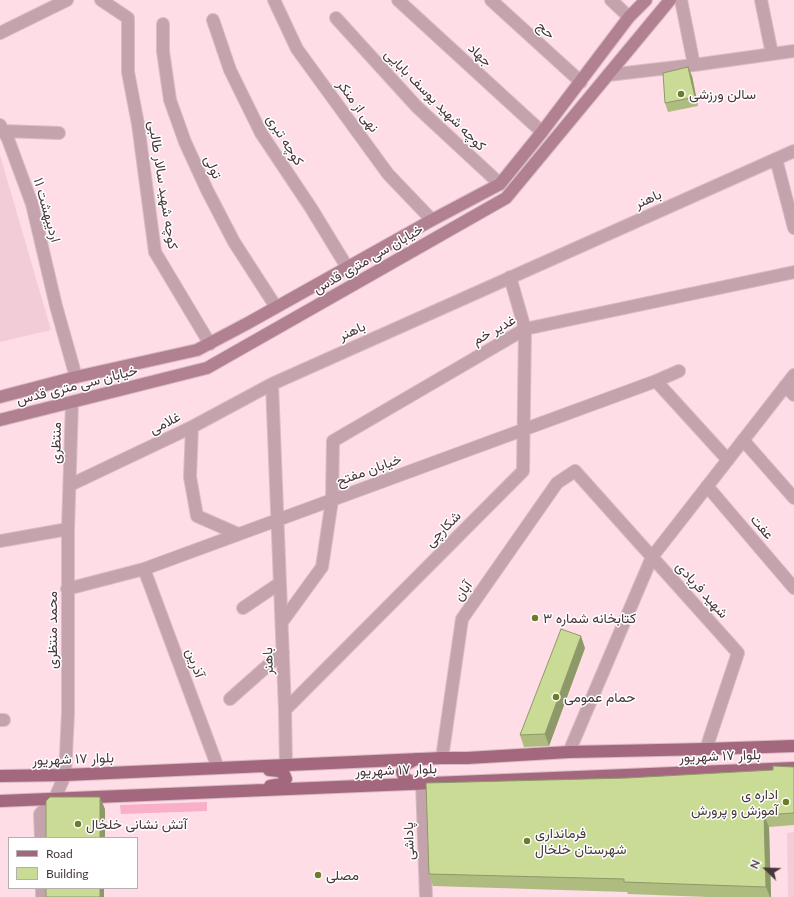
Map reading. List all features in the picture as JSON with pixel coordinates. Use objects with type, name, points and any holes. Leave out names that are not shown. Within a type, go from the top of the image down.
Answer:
[{"type":"main road","name":"خیابان سی متری قدس","points":[[0,397],[76,377],[197,350],[500,184],[581,82],[629,17],[646,0]]},
{"type":"main road","name":"خیابان سی متری قدس","points":[[0,420],[207,368],[506,198],[670,0]]},
{"type":"main road","points":[[197,350],[207,368]]},
{"type":"main road","name":"بلوار ١٧ شهریور","points":[[0,776],[65,775],[467,758],[569,752],[794,746]]},
{"type":"main road","points":[[416,759],[405,765],[402,772],[404,777],[408,780],[419,784]]},
{"type":"main road","points":[[239,791],[282,784],[286,779],[284,774],[279,771],[244,767]]},
{"type":"main road","name":"بلوار ١٧ شهریور","points":[[0,802],[55,798],[794,768]]},
{"type":"street","points":[[0,33],[67,0]]},
{"type":"street","name":"کوچه شهید سالار طالبی","points":[[101,0],[128,18],[128,72],[138,124],[155,252],[210,344]]},
{"type":"street","name":"نهی از منکر","points":[[274,0],[297,49],[388,174],[432,220]]},
{"type":"street","name":"جهاد","points":[[398,0],[542,132]]},
{"type":"street","name":"حج","points":[[491,0],[581,82]]},
{"type":"street","points":[[611,0],[629,17]]},
{"type":"street","points":[[681,0],[694,66]]},
{"type":"street","points":[[761,0],[772,54]]},
{"type":"street","name":"کوچه شهید یوسف بابایی","points":[[336,18],[417,107],[500,184]]},
{"type":"street","name":"کوچه تبری","points":[[213,20],[230,70],[261,133],[312,208],[347,267]]},
{"type":"street","name":"تولی","points":[[163,24],[163,51],[170,100],[185,142],[207,190],[234,242],[276,307]]},
{"type":"street","points":[[608,75],[694,66],[794,51]]},
{"type":"street","points":[[2,128],[59,133]]},
{"type":"street","name":"۱۱ اردیبهشت","points":[[2,128],[8,139],[32,204],[56,306],[76,377]]},
{"type":"street","name":"باهنر","points":[[286,765],[282,622],[272,384],[794,151]]},
{"type":"street","points":[[776,160],[794,228]]},
{"type":"street","name":"غدیر خم","points":[[332,500],[333,441],[525,329],[794,272]]},
{"type":"street","name":"شکارچی","points":[[285,710],[523,471],[525,329],[510,277]]},
{"type":"street","name":"خیابان مفتح","points":[[67,589],[144,569],[656,381],[679,371]]},
{"type":"street","points":[[569,752],[652,557],[794,375]]},
{"type":"street","points":[[656,381],[728,460]]},
{"type":"street","name":"غلامی","points":[[70,485],[192,427],[272,384]]},
{"type":"street","points":[[786,386],[794,395]]},
{"type":"street","name":"منتظری","points":[[70,485],[72,402]]},
{"type":"street","points":[[192,427],[190,477],[197,516],[238,534]]},
{"type":"street","points":[[742,440],[794,498]]},
{"type":"street","name":"شهید فریادی","points":[[575,471],[738,653],[706,749]]},
{"type":"street","name":"آبان","points":[[442,758],[462,619],[556,483],[575,471]]},
{"type":"street","name":"محمد منتظری","points":[[65,775],[68,713],[67,589],[70,485]]},
{"type":"street","name":"عفت","points":[[707,486],[794,588]]},
{"type":"street","points":[[282,622],[322,567],[332,500]]},
{"type":"street","points":[[0,541],[68,529]]},
{"type":"street","name":"آذرین","points":[[144,569],[218,768]]},
{"type":"street","points":[[243,608],[280,584]]},
{"type":"street","points":[[230,699],[283,652]]},
{"type":"street","points":[[41,837],[40,814],[55,798],[65,775]]},
{"type":"street","name":"پاداشی","points":[[419,784],[426,897]]},
{"type":"shaded area","points":[[0,155],[51,330],[0,342]]},
{"type":"shaded area","points":[[207,802],[207,811],[121,814],[120,805]]},
{"type":"shaded area","points":[[794,832],[794,897],[788,897],[787,833]]},
{"type":"building","name":"سالن ورزشی","points":[[688,67],[695,97],[665,103],[663,73]]},
{"type":"building","points":[[561,629],[581,636],[545,734],[520,735]]},
{"type":"building","points":[[773,766],[794,767],[794,813],[764,815],[766,887],[624,882],[624,879],[429,874],[426,783],[627,778],[773,770]]},
{"type":"building","name":"آتش نشانی خلخال","points":[[50,797],[100,797],[100,837],[46,837],[46,801]]},
{"type":"building","points":[[46,889],[100,889],[100,897],[46,897]]},
{"type":"place","name":"سالن ورزشی","points":[[681,94]]},
{"type":"place","name":"کتابخانه شماره ۳","points":[[535,618]]},
{"type":"place","name":"حمام عمومی","points":[[556,697]]},
{"type":"place","name":"اداره ی آموزش و پرورش","points":[[786,802]]},
{"type":"place","name":"آتش نشانی خلخال","points":[[78,824]]},
{"type":"place","name":"فرمانداری شهرستان خلخال","points":[[527,841]]},
{"type":"place","name":"مصلی","points":[[318,875]]}]
